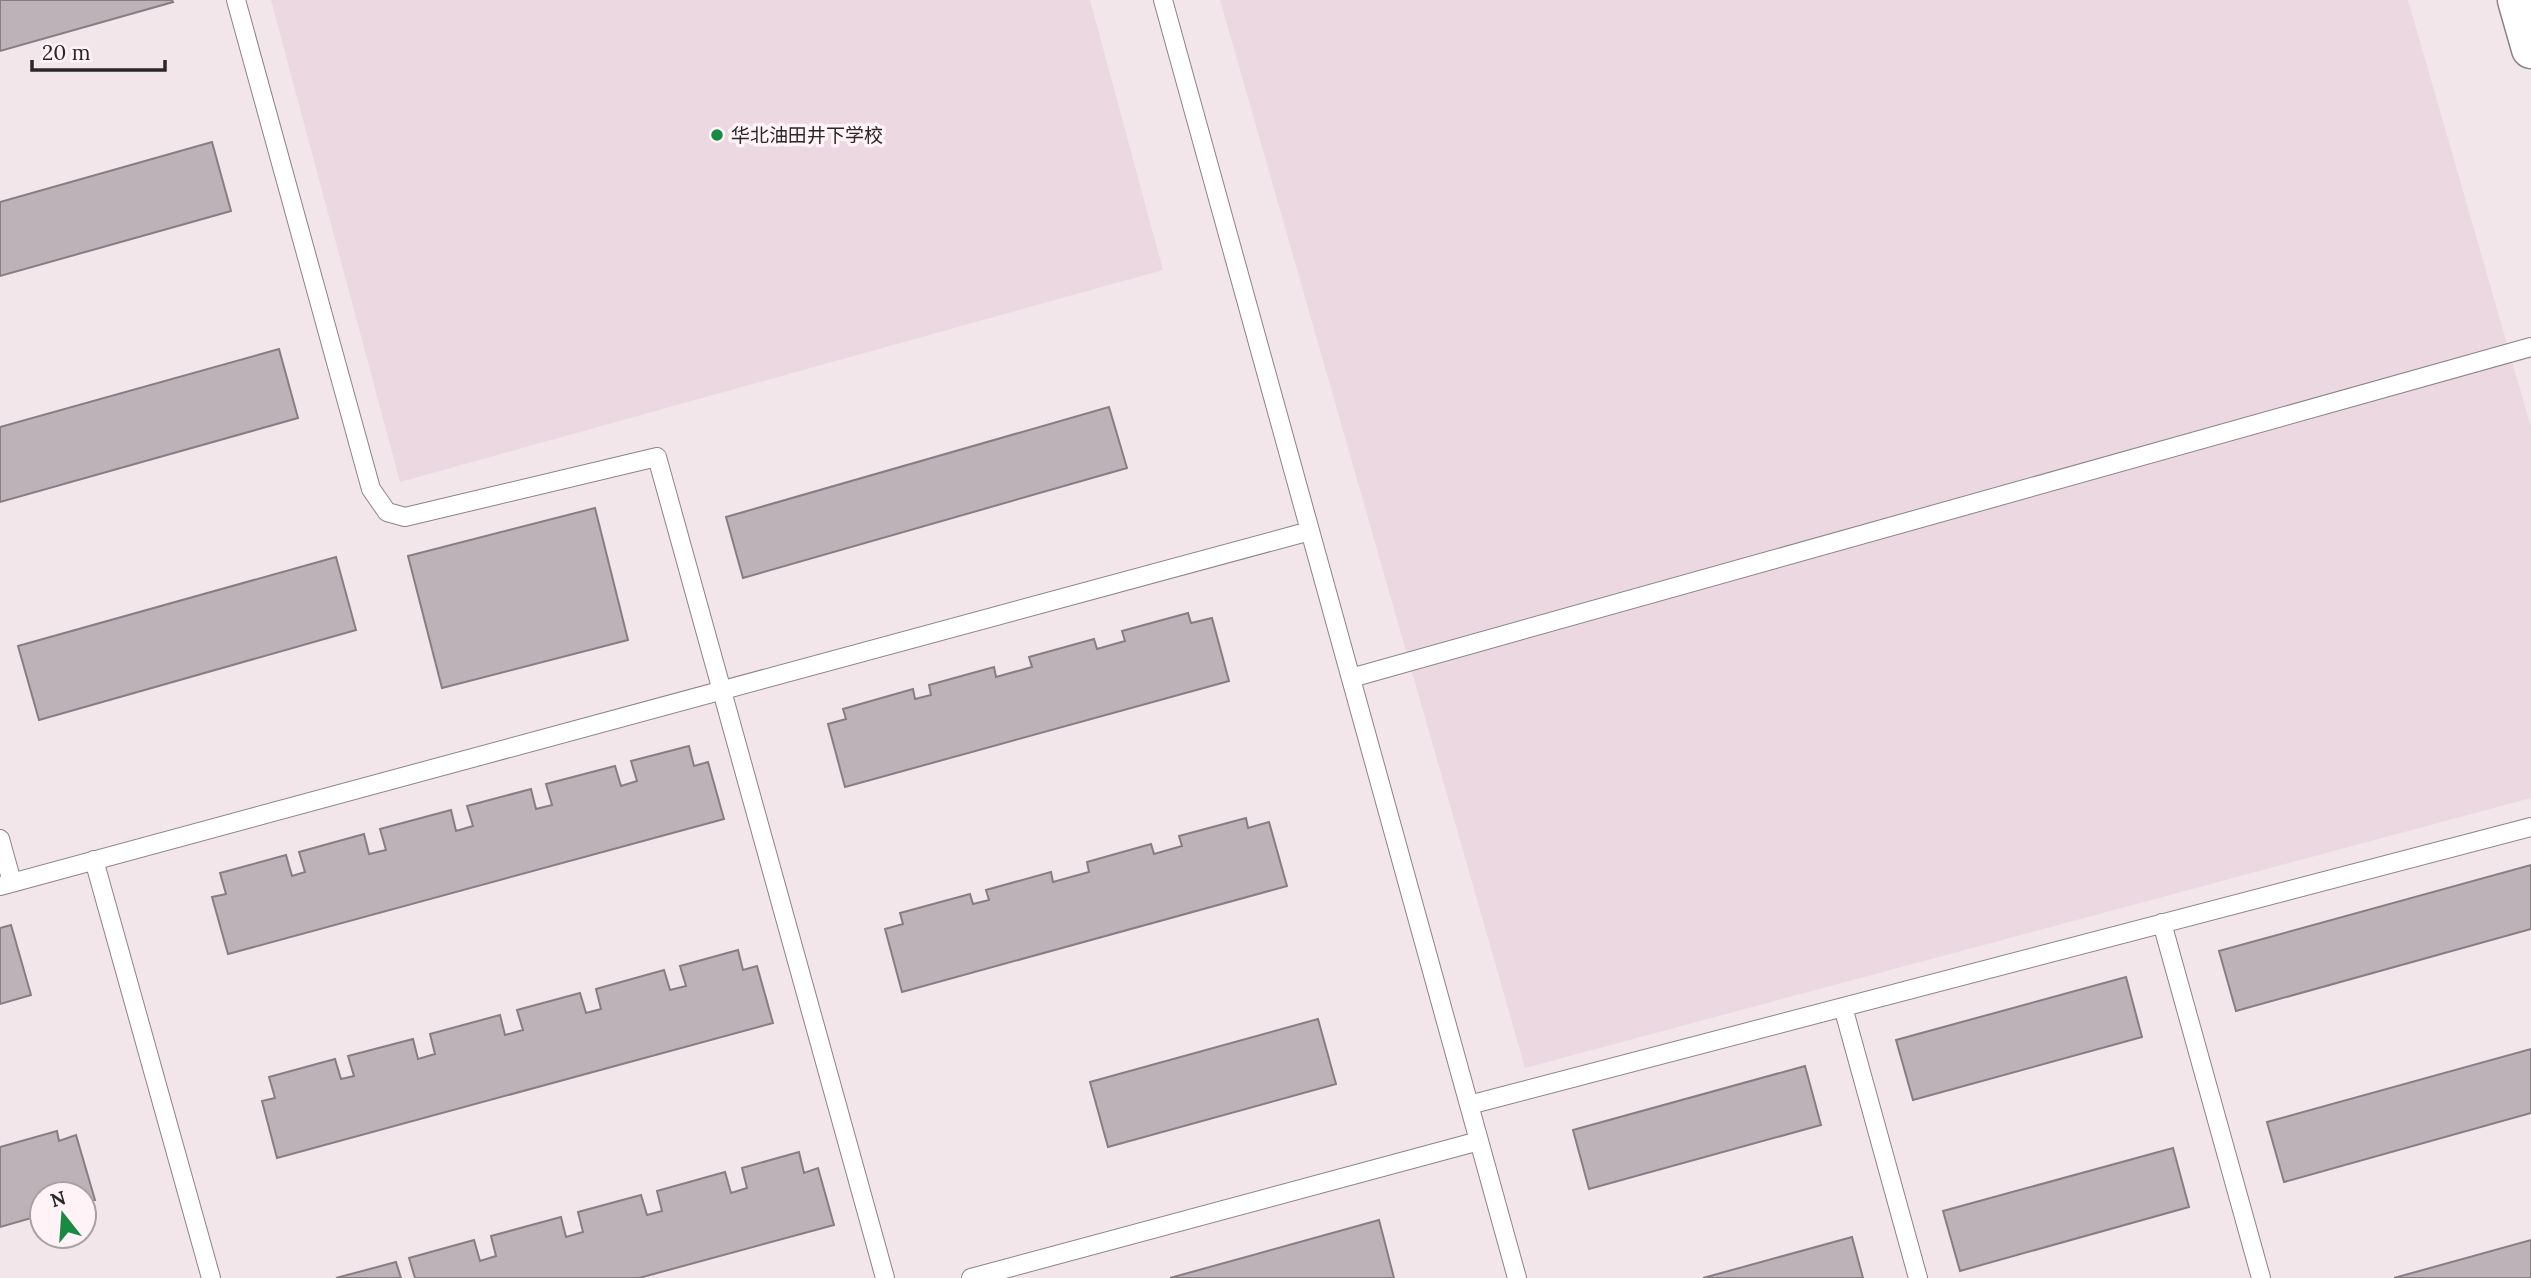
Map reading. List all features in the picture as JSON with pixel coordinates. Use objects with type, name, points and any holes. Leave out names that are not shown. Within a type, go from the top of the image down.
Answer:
[{"type":"main road","points":[[2517,0],[2531,49]]},
{"type":"lane","points":[[236,0],[370,489],[387,512],[405,517],[657,457],[885,1278]]},
{"type":"lane","points":[[1163,0],[1517,1278]]},
{"type":"lane","points":[[1351,678],[2531,347]]},
{"type":"lane","points":[[0,839],[6,884],[1310,531]]},
{"type":"lane","points":[[1469,1105],[2531,827]]},
{"type":"lane","points":[[94,860],[211,1278]]},
{"type":"lane","points":[[2162,923],[2261,1278]]},
{"type":"lane","points":[[1843,1007],[1917,1278]]},
{"type":"lane","points":[[971,1278],[1479,1141]]},
{"type":"shaded area","name":"华北油田井下学校","points":[[271,0],[1090,0],[1163,270],[400,482]]},
{"type":"shaded area","points":[[1220,0],[2408,0],[2531,427],[2531,798],[1525,1068]]},
{"type":"building","points":[[0,0],[172,0],[173,2],[0,51]]},
{"type":"building","points":[[212,142],[231,211],[0,276],[0,202]]},
{"type":"building","points":[[279,349],[298,418],[0,502],[0,427]]},
{"type":"building","points":[[1109,407],[1127,468],[743,578],[726,517]]},
{"type":"building","points":[[595,508],[628,640],[442,688],[408,556]]},
{"type":"building","points":[[336,557],[356,630],[39,720],[18,646]]},
{"type":"building","points":[[1188,613],[1191,623],[1212,618],[1229,681],[845,787],[828,724],[846,719],[843,709],[913,689],[915,699],[931,695],[929,685],[994,667],[996,677],[1032,667],[1029,657],[1094,639],[1097,649],[1125,641],[1122,631]]},
{"type":"building","points":[[689,746],[694,766],[708,762],[724,819],[228,954],[212,897],[226,894],[220,873],[286,855],[292,876],[305,872],[299,852],[364,834],[369,854],[386,850],[380,829],[451,810],[456,831],[473,826],[467,806],[531,789],[536,809],[552,805],[546,784],[615,766],[621,786],[637,781],[631,761]]},
{"type":"building","points":[[1246,818],[1248,828],[1269,822],[1287,886],[902,992],[885,929],[903,924],[900,913],[970,894],[973,904],[989,900],[986,890],[1051,872],[1053,882],[1089,872],[1087,862],[1151,844],[1154,854],[1182,846],[1179,836]]},
{"type":"building","points":[[2531,865],[2531,929],[2236,1011],[2219,951]]},
{"type":"building","points":[[11,925],[31,995],[0,1004],[0,928]]},
{"type":"building","points":[[738,950],[743,970],[757,966],[773,1023],[277,1158],[262,1101],[275,1098],[269,1077],[335,1059],[341,1079],[354,1076],[348,1056],[413,1039],[418,1059],[435,1054],[430,1034],[500,1015],[505,1035],[523,1030],[517,1010],[580,993],[586,1013],[601,1009],[596,989],[664,970],[670,990],[686,986],[680,966]]},
{"type":"building","points":[[2126,977],[2142,1037],[1913,1100],[1896,1040]]},
{"type":"building","points":[[1318,1019],[1336,1084],[1108,1147],[1090,1082]]},
{"type":"building","points":[[2531,1049],[2531,1113],[2284,1182],[2267,1122]]},
{"type":"building","points":[[1805,1066],[1821,1125],[1589,1189],[1573,1130]]},
{"type":"building","points":[[57,1131],[59,1141],[76,1135],[89,1180],[28,1180],[28,1219],[0,1227],[0,1147]]},
{"type":"building","points":[[2173,1148],[2189,1207],[1960,1271],[1943,1211]]},
{"type":"building","points":[[799,1152],[804,1173],[818,1168],[834,1225],[639,1278],[415,1278],[409,1258],[474,1240],[480,1261],[496,1256],[491,1236],[561,1217],[566,1237],[583,1232],[578,1212],[641,1195],[647,1215],[662,1211],[657,1191],[725,1172],[731,1193],[747,1188],[742,1168]]},
{"type":"building","points":[[1379,1220],[1394,1278],[1170,1278]]},
{"type":"building","points":[[1852,1237],[1863,1278],[1703,1278]]},
{"type":"building","points":[[2531,1240],[2531,1278],[2394,1278]]},
{"type":"building","points":[[396,1262],[401,1278],[336,1278]]},
{"type":"place","name":"华北油田井下学校","points":[[717,135]]}]
